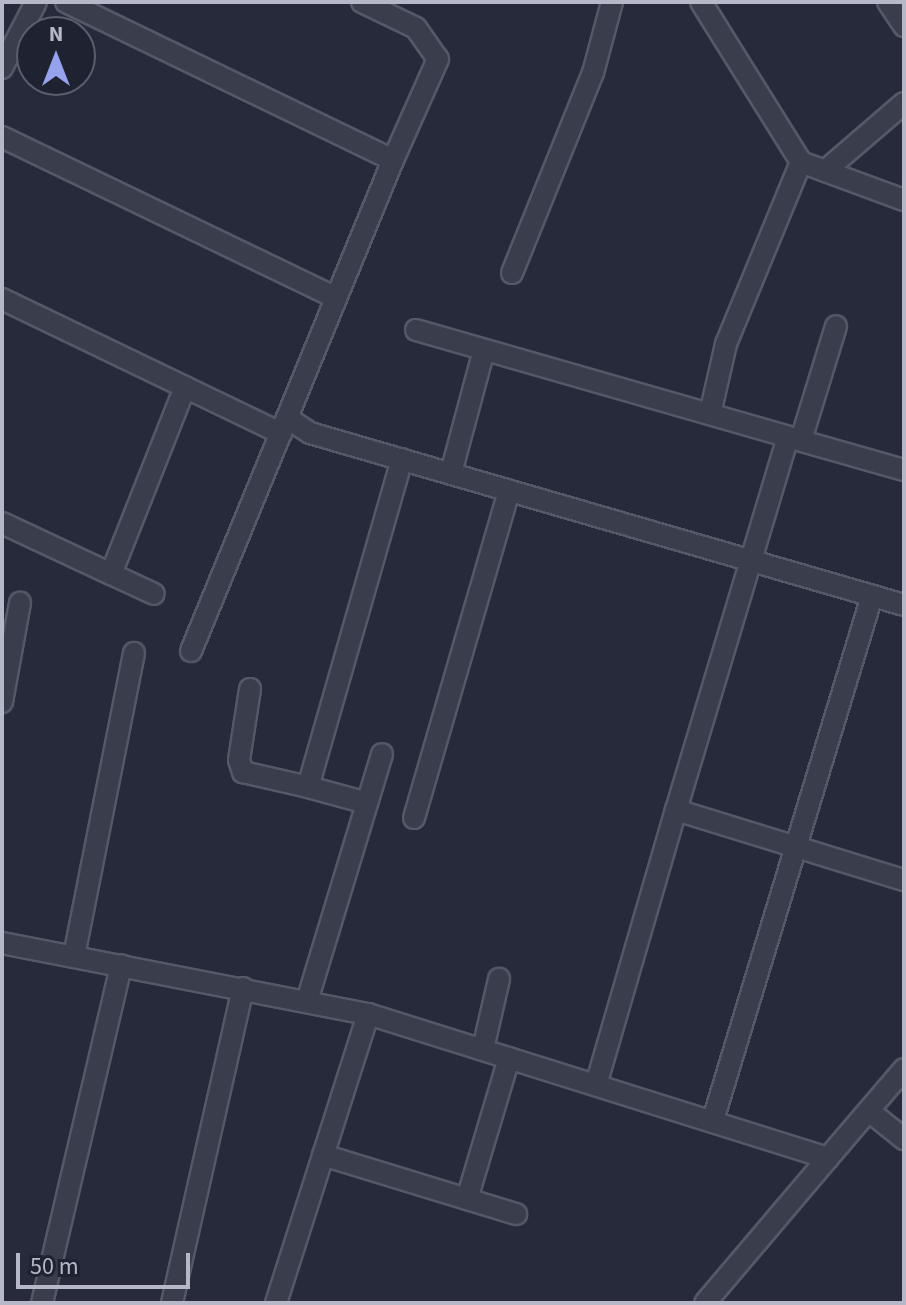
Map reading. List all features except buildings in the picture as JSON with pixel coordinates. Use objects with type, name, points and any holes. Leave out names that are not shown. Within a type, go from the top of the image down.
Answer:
[{"type":"street","points":[[2,68],[36,2]]},
{"type":"street","points":[[66,2],[393,160]]},
{"type":"street","points":[[191,651],[393,160],[438,59],[416,28],[362,2]]},
{"type":"street","points":[[512,273],[593,73],[612,2]]},
{"type":"street","points":[[701,2],[801,162],[904,200]]},
{"type":"street","points":[[888,2],[904,26]]},
{"type":"street","points":[[825,171],[904,103]]},
{"type":"street","points":[[2,137],[336,298]]},
{"type":"street","points":[[710,414],[726,344],[801,162]]},
{"type":"street","points":[[2,299],[185,387],[284,426],[904,605]]},
{"type":"street","points":[[596,1085],[750,563],[836,326]]},
{"type":"street","points":[[416,330],[904,470]]},
{"type":"street","points":[[451,473],[484,350]]},
{"type":"street","points":[[111,574],[185,387]]},
{"type":"street","points":[[308,787],[402,459]]},
{"type":"street","points":[[414,818],[509,490]]},
{"type":"street","points":[[2,523],[154,594]]},
{"type":"street","points":[[713,1120],[872,596]]},
{"type":"street","points":[[2,702],[20,603]]},
{"type":"street","points":[[74,956],[134,653]]},
{"type":"street","points":[[250,689],[243,772],[367,803]]},
{"type":"street","points":[[307,1001],[382,754]]},
{"type":"street","points":[[676,810],[904,880]]},
{"type":"street","points":[[2,943],[368,1014],[828,1158]]},
{"type":"street","points":[[42,1303],[121,965]]},
{"type":"street","points":[[483,1049],[499,979]]},
{"type":"street","points":[[172,1303],[243,988]]},
{"type":"street","points":[[276,1303],[368,1014]]},
{"type":"street","points":[[467,1199],[509,1058]]},
{"type":"street","points":[[705,1303],[904,1069]]},
{"type":"street","points":[[869,1111],[904,1139]]},
{"type":"street","points":[[323,1155],[516,1214]]}]
